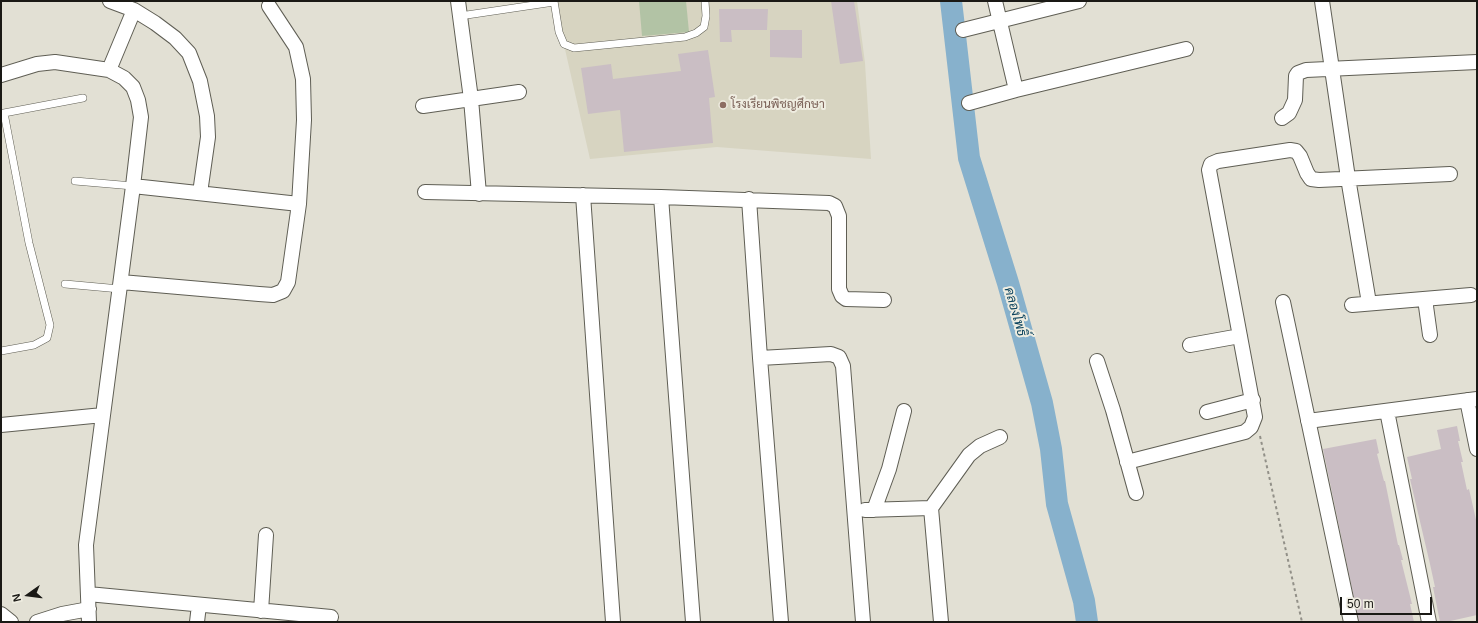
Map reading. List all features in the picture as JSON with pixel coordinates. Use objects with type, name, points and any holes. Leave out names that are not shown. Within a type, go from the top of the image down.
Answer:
[{"type":"street","points":[[110,1],[134,10],[155,23],[175,38],[188,53],[200,81],[207,116],[208,137],[200,193]]},
{"type":"street","points":[[458,1],[471,99],[479,194]]},
{"type":"street","points":[[996,1],[1016,90]]},
{"type":"street","points":[[963,30],[1059,3],[1079,1]]},
{"type":"street","points":[[1322,1],[1348,178],[1369,304]]},
{"type":"street","points":[[120,285],[273,295],[283,292],[288,282],[299,204],[304,120],[303,79],[296,48],[270,6]]},
{"type":"street","points":[[109,70],[134,10]]},
{"type":"street","points":[[969,103],[1016,90],[1186,49]]},
{"type":"street","points":[[1,75],[37,64],[54,62],[109,70],[124,78],[133,88],[138,100],[141,117],[86,545],[89,616],[62,614],[37,622]]},
{"type":"street","points":[[1282,118],[1289,113],[1295,100],[1296,76],[1298,73],[1306,70],[1477,62]]},
{"type":"street","points":[[422,106],[519,92]]},
{"type":"street","points":[[1128,462],[1245,432],[1251,427],[1255,417],[1209,170],[1211,164],[1218,161],[1290,150],[1296,151],[1300,156],[1307,173],[1311,178],[1319,180],[1450,174]]},
{"type":"street","points":[[133,186],[299,204]]},
{"type":"street","points":[[425,192],[749,199],[829,203],[834,206],[839,216],[840,289],[842,296],[846,299],[884,300]]},
{"type":"street","points":[[583,195],[613,622]]},
{"type":"street","points":[[661,197],[693,622]]},
{"type":"street","points":[[749,199],[781,622]]},
{"type":"street","points":[[1352,305],[1471,295]]},
{"type":"street","points":[[1425,299],[1430,335]]},
{"type":"street","points":[[1283,302],[1351,622]]},
{"type":"street","points":[[1190,346],[1240,336]]},
{"type":"street","points":[[760,358],[831,354],[839,357],[843,366],[863,622]]},
{"type":"street","points":[[1097,361],[1136,493]]},
{"type":"street","points":[[1207,412],[1253,400]]},
{"type":"street","points":[[1308,421],[1472,400],[1477,448]]},
{"type":"street","points":[[1387,410],[1429,622]]},
{"type":"street","points":[[874,510],[889,469],[904,412]]},
{"type":"street","points":[[1,425],[103,415]]},
{"type":"street","points":[[941,622],[931,508],[969,455],[980,446],[1000,437]]},
{"type":"street","points":[[855,510],[931,508]]},
{"type":"street","points":[[261,611],[266,535]]},
{"type":"street","points":[[88,594],[261,611],[291,618],[331,617]]},
{"type":"street","points":[[197,622],[199,605]]},
{"type":"street","points":[[1,614],[11,622]]},
{"type":"lane","points":[[460,16],[554,2],[559,32],[564,44],[574,48],[685,37],[696,33],[704,26],[706,16],[704,1]]},
{"type":"lane","points":[[1,351],[34,345],[48,338],[50,325],[29,243],[2,113],[83,98]]},
{"type":"lane","points":[[76,181],[133,186]]},
{"type":"lane","points":[[65,284],[120,285]]},
{"type":"path","points":[[1255,417],[1302,622]]},
{"type":"shaded area","name":"โรงเรียนพิชญศึกษา","points":[[554,1],[857,1],[865,63],[871,159],[717,147],[590,159]]},
{"type":"green space","points":[[639,1],[686,1],[689,32],[642,36]]},
{"type":"building","points":[[831,1],[854,1],[863,61],[840,64]]},
{"type":"building","points":[[719,9],[768,9],[767,30],[731,30],[732,42],[720,42]]},
{"type":"building","points":[[770,30],[802,30],[802,58],[770,57]]},
{"type":"building","points":[[708,50],[715,97],[709,98],[713,143],[624,152],[620,110],[588,114],[581,68],[611,64],[613,79],[681,71],[678,54]]},
{"type":"building","points":[[1457,426],[1460,441],[1458,441],[1463,462],[1461,462],[1477,524],[1477,615],[1440,622],[1433,587],[1435,587],[1410,479],[1412,479],[1407,457],[1441,449],[1437,430]]},
{"type":"building","points":[[1376,439],[1379,453],[1377,454],[1385,481],[1398,545],[1403,560],[1401,560],[1412,604],[1410,604],[1414,622],[1359,622],[1323,449]]},
{"type":"waterway","name":"คลองโพธิ์","points":[[951,1],[969,158],[1008,283],[1042,403],[1051,449],[1057,504],[1084,601],[1087,622]]},
{"type":"place","name":"โรงเรียนพิชญศึกษา","points":[[723,105]]}]
